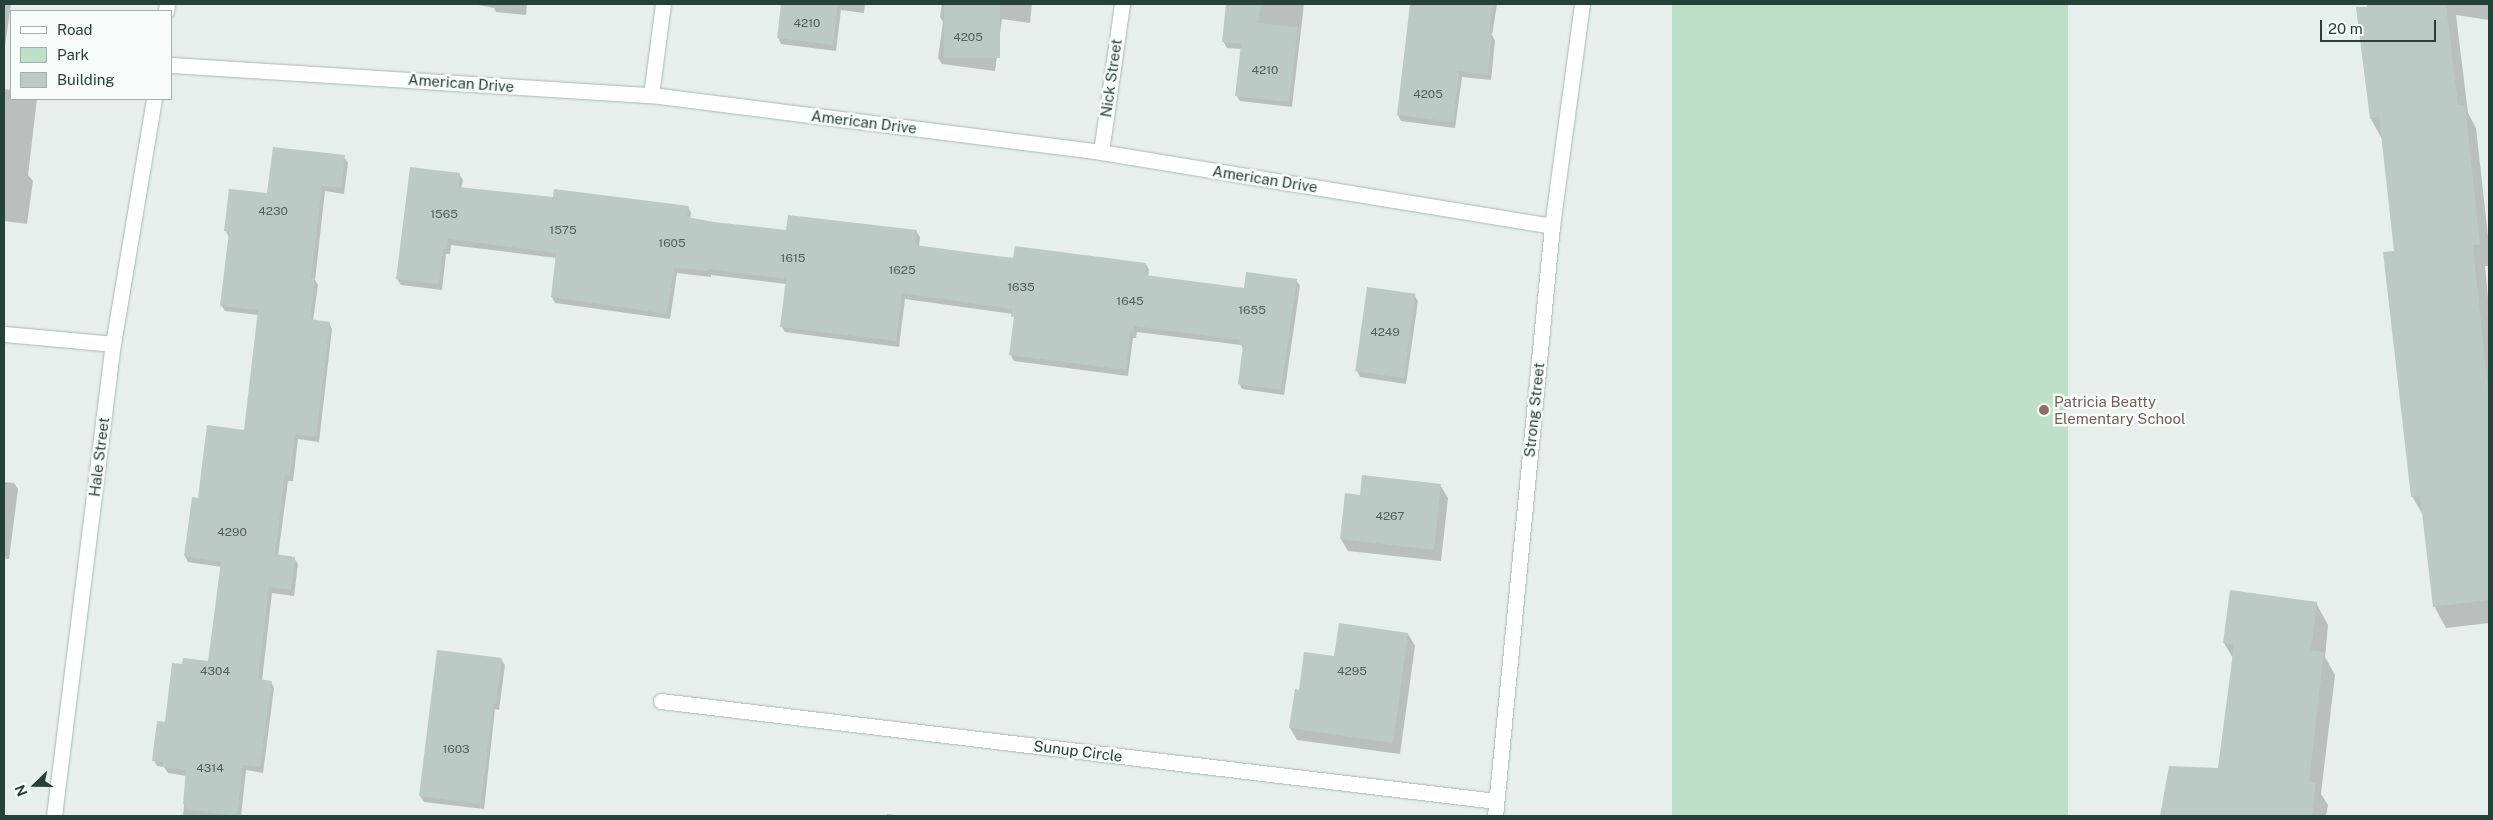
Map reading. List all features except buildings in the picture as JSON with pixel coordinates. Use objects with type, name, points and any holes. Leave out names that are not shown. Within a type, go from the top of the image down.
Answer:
[{"type":"street","points":[[651,95],[664,4]]},
{"type":"street","name":"Nick Street","points":[[1101,152],[1122,4]]},
{"type":"street","name":"Strong Street","points":[[1495,809],[1552,226],[1582,4]]},
{"type":"street","name":"American Drive","points":[[172,65],[651,95],[1101,152],[1552,226]]},
{"type":"street","name":"Hale Street","points":[[54,816],[113,344],[154,100]]},
{"type":"street","points":[[4,334],[113,344]]},
{"type":"street","name":"Sunup Circle","points":[[661,701],[1495,809]]},
{"type":"green space","points":[[1672,4],[2068,4],[2068,816],[1672,816]]},
{"type":"place","name":"Patricia Beatty Elementary School","points":[[2044,410]]}]
